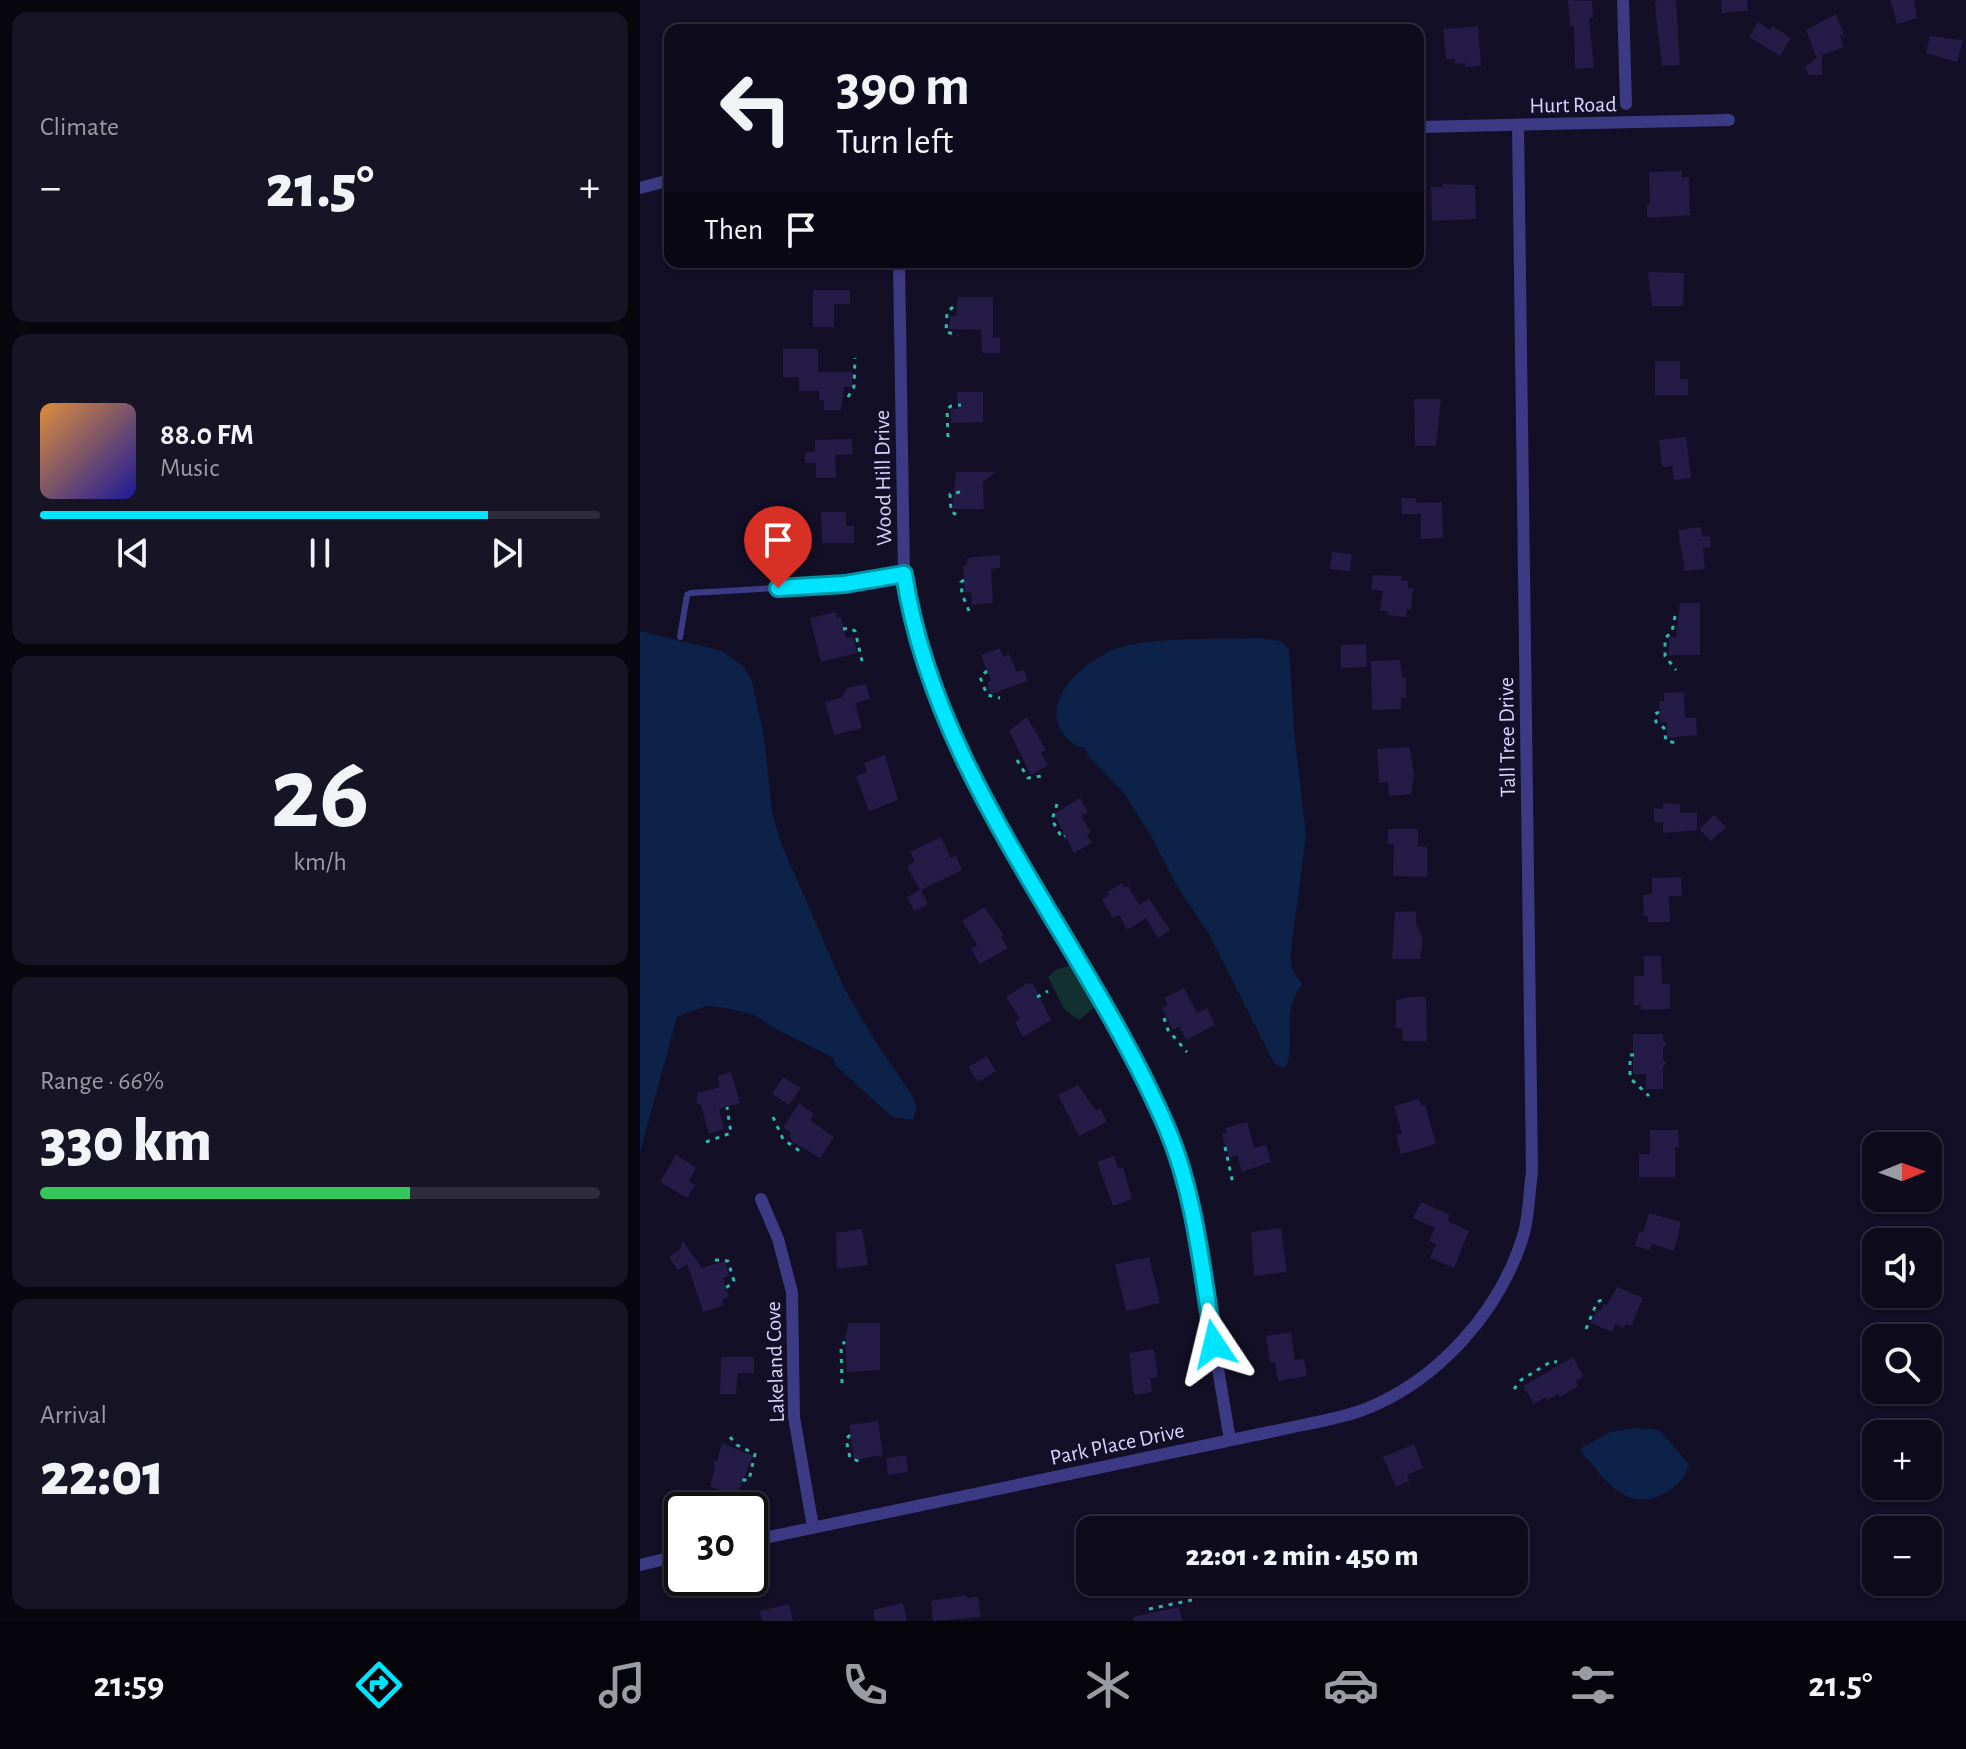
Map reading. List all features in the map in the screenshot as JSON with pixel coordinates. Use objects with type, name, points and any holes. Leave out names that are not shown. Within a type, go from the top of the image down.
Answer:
[{"type":"street","points":[[1623,0],[1626,104]]},
{"type":"street","name":"Hurt Road","points":[[1424,127],[1729,120]]},
{"type":"street","name":"Tall Tree Drive","points":[[1469,1334],[1496,1295],[1524,1234],[1532,1172],[1518,125]]},
{"type":"street","points":[[640,188],[664,182]]},
{"type":"street","name":"Wood Hill Drive","points":[[899,268],[904,574],[933,684],[981,794],[1048,906],[1142,1076],[1174,1147],[1191,1209],[1230,1440]]},
{"type":"street","name":"Lakeland Cove","points":[[761,1199],[778,1239],[792,1292],[794,1417],[813,1527]]},
{"type":"street","name":"Park Place Drive","points":[[768,1537],[1364,1409],[1424,1374],[1469,1334]]},
{"type":"street","points":[[640,1565],[664,1559]]},
{"type":"lane","points":[[680,637],[687,595],[691,593],[845,584],[904,574]]},
{"type":"path","points":[[953,307],[947,312],[946,332],[958,335]]},
{"type":"path","points":[[848,397],[854,387],[855,358]]},
{"type":"path","points":[[948,437],[947,409],[961,405]]},
{"type":"path","points":[[960,492],[950,494],[948,507],[960,516]]},
{"type":"path","points":[[964,580],[961,582],[962,594],[971,616]]},
{"type":"path","points":[[1675,616],[1672,632],[1666,636],[1665,656],[1676,670]]},
{"type":"path","points":[[843,629],[855,631],[862,661]]},
{"type":"path","points":[[987,671],[980,677],[987,695],[1000,698]]},
{"type":"path","points":[[1659,712],[1655,714],[1656,722],[1664,728],[1666,741],[1677,743]]},
{"type":"path","points":[[1017,760],[1028,778],[1042,776]]},
{"type":"path","points":[[1057,804],[1051,816],[1062,838],[1065,836]]},
{"type":"path","points":[[1037,997],[1048,991]]},
{"type":"path","points":[[1164,1018],[1168,1030],[1187,1052]]},
{"type":"path","points":[[1634,1055],[1630,1055],[1630,1078],[1649,1096]]},
{"type":"path","points":[[706,1142],[731,1133],[727,1107]]},
{"type":"path","points":[[773,1117],[783,1139],[801,1152]]},
{"type":"path","points":[[1225,1147],[1233,1184]]},
{"type":"path","points":[[715,1260],[728,1261],[734,1281],[726,1288]]},
{"type":"path","points":[[1586,1329],[1597,1302],[1602,1300]]},
{"type":"path","points":[[842,1383],[841,1345],[845,1342]]},
{"type":"path","points":[[1514,1389],[1531,1373],[1552,1361],[1557,1362]]},
{"type":"path","points":[[850,1435],[846,1439],[850,1458],[861,1462]]},
{"type":"path","points":[[730,1437],[737,1445],[755,1454],[749,1480],[739,1480]]},
{"type":"path","points":[[1149,1609],[1192,1600]]},
{"type":"green space","points":[[1073,965],[1097,1005],[1079,1020],[1064,1009],[1048,977],[1057,969]]},
{"type":"water","points":[[640,631],[722,651],[743,666],[752,681],[764,736],[772,813],[781,843],[844,988],[912,1095],[917,1107],[913,1120],[892,1117],[835,1065],[834,1058],[754,1015],[706,1006],[677,1017],[640,1152]]},
{"type":"water","points":[[1261,638],[1280,641],[1289,649],[1294,731],[1306,835],[1290,958],[1293,972],[1302,984],[1292,1006],[1289,1053],[1287,1065],[1283,1068],[1274,1063],[1209,934],[1177,886],[1124,793],[1089,757],[1085,748],[1065,736],[1057,722],[1061,695],[1070,682],[1081,670],[1108,652],[1121,647],[1173,640]]},
{"type":"water","points":[[1635,1428],[1659,1430],[1689,1464],[1683,1478],[1659,1496],[1637,1499],[1617,1491],[1580,1449],[1610,1432]]},
{"type":"building","points":[[1568,0],[1592,1],[1593,18],[1589,18],[1594,68],[1575,69],[1574,26],[1570,26]]},
{"type":"building","points":[[1676,0],[1680,65],[1662,66],[1655,2]]},
{"type":"building","points":[[1721,0],[1747,0],[1748,11],[1722,13]]},
{"type":"building","points":[[1890,0],[1914,0],[1917,18],[1897,24]]},
{"type":"building","points":[[1836,14],[1844,35],[1840,36],[1844,47],[1822,55],[1822,75],[1810,75],[1804,68],[1820,55],[1816,57],[1806,30]]},
{"type":"building","points":[[1758,22],[1770,30],[1772,26],[1791,38],[1780,56],[1749,37]]},
{"type":"building","points":[[1478,26],[1481,66],[1465,67],[1465,63],[1455,64],[1455,59],[1446,59],[1443,29]]},
{"type":"building","points":[[1930,36],[1963,40],[1957,62],[1926,53]]},
{"type":"building","points":[[1682,171],[1682,178],[1689,177],[1690,215],[1647,218],[1649,172]]},
{"type":"building","points":[[1442,184],[1475,185],[1476,219],[1432,221],[1431,187],[1443,187]]},
{"type":"building","points":[[1648,272],[1684,273],[1683,306],[1652,306]]},
{"type":"building","points":[[813,290],[850,290],[850,304],[834,304],[834,327],[813,327]]},
{"type":"building","points":[[958,297],[993,297],[993,338],[1000,338],[1000,353],[982,353],[981,330],[949,329],[950,316],[956,316]]},
{"type":"building","points":[[783,349],[818,349],[818,372],[852,372],[852,387],[844,387],[841,410],[824,410],[824,400],[819,400],[819,391],[799,391],[799,377],[783,378]]},
{"type":"building","points":[[1655,361],[1680,361],[1680,379],[1688,379],[1688,395],[1655,395]]},
{"type":"building","points":[[957,392],[983,392],[983,422],[951,423],[951,409],[958,409]]},
{"type":"building","points":[[1414,399],[1441,399],[1436,446],[1415,446]]},
{"type":"building","points":[[1686,437],[1691,478],[1674,480],[1672,466],[1662,467],[1659,440]]},
{"type":"building","points":[[852,439],[853,454],[835,455],[836,478],[816,478],[816,463],[805,463],[805,452],[815,452],[815,440]]},
{"type":"building","points":[[956,472],[996,472],[983,482],[984,509],[952,509]]},
{"type":"building","points":[[1401,498],[1416,498],[1416,503],[1442,502],[1443,538],[1421,539],[1421,514],[1402,514]]},
{"type":"building","points":[[821,512],[846,512],[846,526],[854,526],[854,543],[822,543]]},
{"type":"building","points":[[1701,527],[1702,537],[1710,536],[1711,547],[1703,548],[1705,569],[1685,571],[1678,530]]},
{"type":"building","points":[[802,543],[803,558],[775,560],[774,545]]},
{"type":"building","points":[[1332,552],[1352,554],[1350,571],[1330,569]]},
{"type":"building","points":[[1000,555],[1000,568],[991,569],[993,603],[972,605],[971,592],[965,592],[963,566],[967,565],[967,558]]},
{"type":"building","points":[[1373,575],[1402,576],[1401,580],[1408,581],[1408,588],[1413,588],[1411,610],[1406,609],[1406,617],[1380,611],[1383,591],[1371,589]]},
{"type":"building","points":[[1680,603],[1700,603],[1700,655],[1669,655],[1669,637],[1676,637]]},
{"type":"building","points":[[836,612],[837,618],[841,617],[846,638],[853,637],[857,653],[821,662],[810,618]]},
{"type":"building","points":[[1366,644],[1367,667],[1341,668],[1341,645]]},
{"type":"building","points":[[1000,648],[1003,657],[1009,654],[1017,672],[1024,670],[1028,681],[991,694],[987,682],[991,681],[981,655]]},
{"type":"building","points":[[1400,660],[1402,678],[1406,678],[1406,698],[1401,698],[1401,709],[1372,710],[1371,661]]},
{"type":"building","points":[[866,684],[870,699],[855,703],[862,728],[834,735],[825,702],[842,697],[847,688]]},
{"type":"building","points":[[1684,692],[1685,718],[1696,718],[1697,735],[1667,738],[1667,722],[1660,723],[1659,701],[1664,701],[1664,693]]},
{"type":"building","points":[[1027,717],[1046,750],[1041,753],[1048,765],[1031,775],[1009,731]]},
{"type":"building","points":[[1410,747],[1414,775],[1411,794],[1389,796],[1388,782],[1379,783],[1377,749]]},
{"type":"building","points":[[885,755],[898,800],[869,811],[856,776],[867,772],[864,763]]},
{"type":"building","points":[[1080,798],[1088,812],[1081,816],[1091,832],[1087,834],[1092,843],[1074,853],[1054,814]]},
{"type":"building","points":[[1663,803],[1680,804],[1680,813],[1697,813],[1697,830],[1663,833],[1663,822],[1654,822],[1654,808],[1663,809]]},
{"type":"building","points":[[1714,815],[1726,827],[1711,841],[1699,829]]},
{"type":"building","points":[[1388,829],[1418,829],[1418,846],[1427,847],[1427,877],[1393,876],[1394,844],[1388,844]]},
{"type":"building","points":[[941,837],[951,858],[956,855],[962,870],[921,890],[928,904],[914,911],[907,897],[920,890],[907,866],[915,862],[910,852]]},
{"type":"building","points":[[1681,877],[1682,896],[1669,896],[1670,922],[1648,922],[1648,916],[1644,916],[1643,895],[1652,894],[1652,878]]},
{"type":"building","points":[[1122,883],[1125,888],[1128,886],[1139,905],[1149,899],[1170,930],[1158,938],[1146,918],[1127,930],[1119,915],[1113,918],[1102,900],[1109,895],[1107,892]]},
{"type":"building","points":[[984,907],[1004,935],[1001,937],[1008,948],[980,964],[971,949],[977,945],[962,921]]},
{"type":"building","points":[[1416,911],[1416,924],[1423,939],[1420,959],[1392,959],[1395,912]]},
{"type":"building","points":[[1644,956],[1661,956],[1662,984],[1670,984],[1670,1009],[1641,1010],[1641,1005],[1634,1005],[1634,976],[1644,976]]},
{"type":"building","points":[[1028,983],[1033,984],[1051,1020],[1023,1037],[1015,1022],[1020,1019],[1006,997]]},
{"type":"building","points":[[1184,988],[1197,1013],[1207,1008],[1215,1025],[1186,1040],[1179,1026],[1173,1030],[1162,1008],[1168,1005],[1164,998]]},
{"type":"building","points":[[1426,997],[1427,1041],[1403,1041],[1402,1028],[1396,1028],[1396,1000]]},
{"type":"building","points":[[1633,1034],[1663,1034],[1663,1041],[1667,1044],[1663,1048],[1663,1060],[1667,1063],[1663,1067],[1663,1089],[1646,1089],[1646,1074],[1633,1074]]},
{"type":"building","points":[[987,1056],[996,1071],[978,1082],[968,1067]]},
{"type":"building","points":[[731,1072],[740,1103],[719,1109],[724,1129],[709,1134],[701,1105],[696,1103],[698,1093],[720,1087],[717,1076]]},
{"type":"building","points":[[783,1077],[801,1088],[789,1105],[772,1094]]},
{"type":"building","points":[[1078,1085],[1096,1111],[1100,1108],[1107,1122],[1079,1136],[1058,1095]]},
{"type":"building","points":[[1419,1099],[1421,1106],[1425,1105],[1436,1144],[1401,1154],[1396,1135],[1402,1133],[1394,1106]]},
{"type":"building","points":[[799,1103],[814,1114],[810,1120],[834,1137],[820,1158],[793,1142],[789,1136],[791,1133],[783,1128]]},
{"type":"building","points":[[1247,1122],[1254,1148],[1266,1145],[1271,1162],[1242,1172],[1237,1155],[1229,1158],[1222,1134],[1227,1133],[1226,1128]]},
{"type":"building","points":[[1650,1130],[1678,1130],[1675,1177],[1639,1177],[1639,1154],[1650,1154]]},
{"type":"building","points":[[676,1155],[696,1167],[689,1181],[695,1185],[687,1198],[660,1182]]},
{"type":"building","points":[[1114,1156],[1118,1168],[1123,1167],[1132,1199],[1113,1206],[1097,1162]]},
{"type":"building","points":[[1421,1202],[1450,1215],[1448,1221],[1469,1231],[1454,1268],[1430,1258],[1436,1244],[1429,1241],[1435,1228],[1413,1218]]},
{"type":"building","points":[[1649,1213],[1681,1222],[1674,1251],[1652,1244],[1650,1250],[1635,1246]]},
{"type":"building","points":[[1281,1228],[1287,1272],[1254,1276],[1251,1232]]},
{"type":"building","points":[[862,1229],[868,1265],[837,1269],[836,1233]]},
{"type":"building","points":[[682,1240],[702,1268],[725,1261],[729,1276],[723,1278],[729,1297],[722,1300],[724,1305],[703,1312],[687,1264],[678,1270],[669,1257],[681,1248]]},
{"type":"building","points":[[1149,1257],[1160,1303],[1126,1311],[1115,1264]]},
{"type":"building","points":[[1617,1287],[1643,1298],[1631,1326],[1626,1324],[1624,1328],[1615,1324],[1612,1332],[1591,1323],[1598,1309],[1607,1305]]},
{"type":"building","points":[[848,1323],[880,1323],[880,1370],[847,1372],[845,1332]]},
{"type":"building","points":[[1291,1332],[1295,1360],[1304,1359],[1307,1376],[1278,1381],[1275,1362],[1270,1362],[1266,1336]]},
{"type":"building","points":[[1154,1349],[1158,1377],[1150,1378],[1152,1392],[1134,1395],[1129,1353]]},
{"type":"building","points":[[721,1357],[754,1357],[754,1373],[738,1373],[736,1394],[720,1394]]},
{"type":"building","points":[[1573,1357],[1583,1376],[1576,1381],[1578,1386],[1560,1397],[1558,1394],[1547,1400],[1546,1397],[1534,1404],[1523,1386]]},
{"type":"building","points":[[878,1421],[883,1455],[854,1460],[849,1425]]},
{"type":"building","points":[[722,1443],[753,1456],[738,1492],[710,1487],[715,1468],[713,1461],[717,1461]]},
{"type":"building","points":[[1414,1444],[1423,1468],[1407,1475],[1409,1481],[1396,1487],[1383,1457]]},
{"type":"building","points":[[906,1455],[908,1472],[888,1475],[886,1458]]},
{"type":"building","points":[[967,1595],[967,1598],[978,1597],[981,1617],[933,1621],[931,1601]]},
{"type":"building","points":[[903,1603],[907,1621],[875,1621],[873,1610]]},
{"type":"building","points":[[789,1604],[793,1621],[762,1621],[760,1611]]},
{"type":"building","points":[[1179,1607],[1182,1621],[1134,1621],[1133,1617]]},
{"type":"route","points":[[778,588],[845,584],[904,574],[929,672],[960,750],[981,794],[1048,906],[1142,1076],[1174,1147],[1191,1209],[1214,1344]]}]
